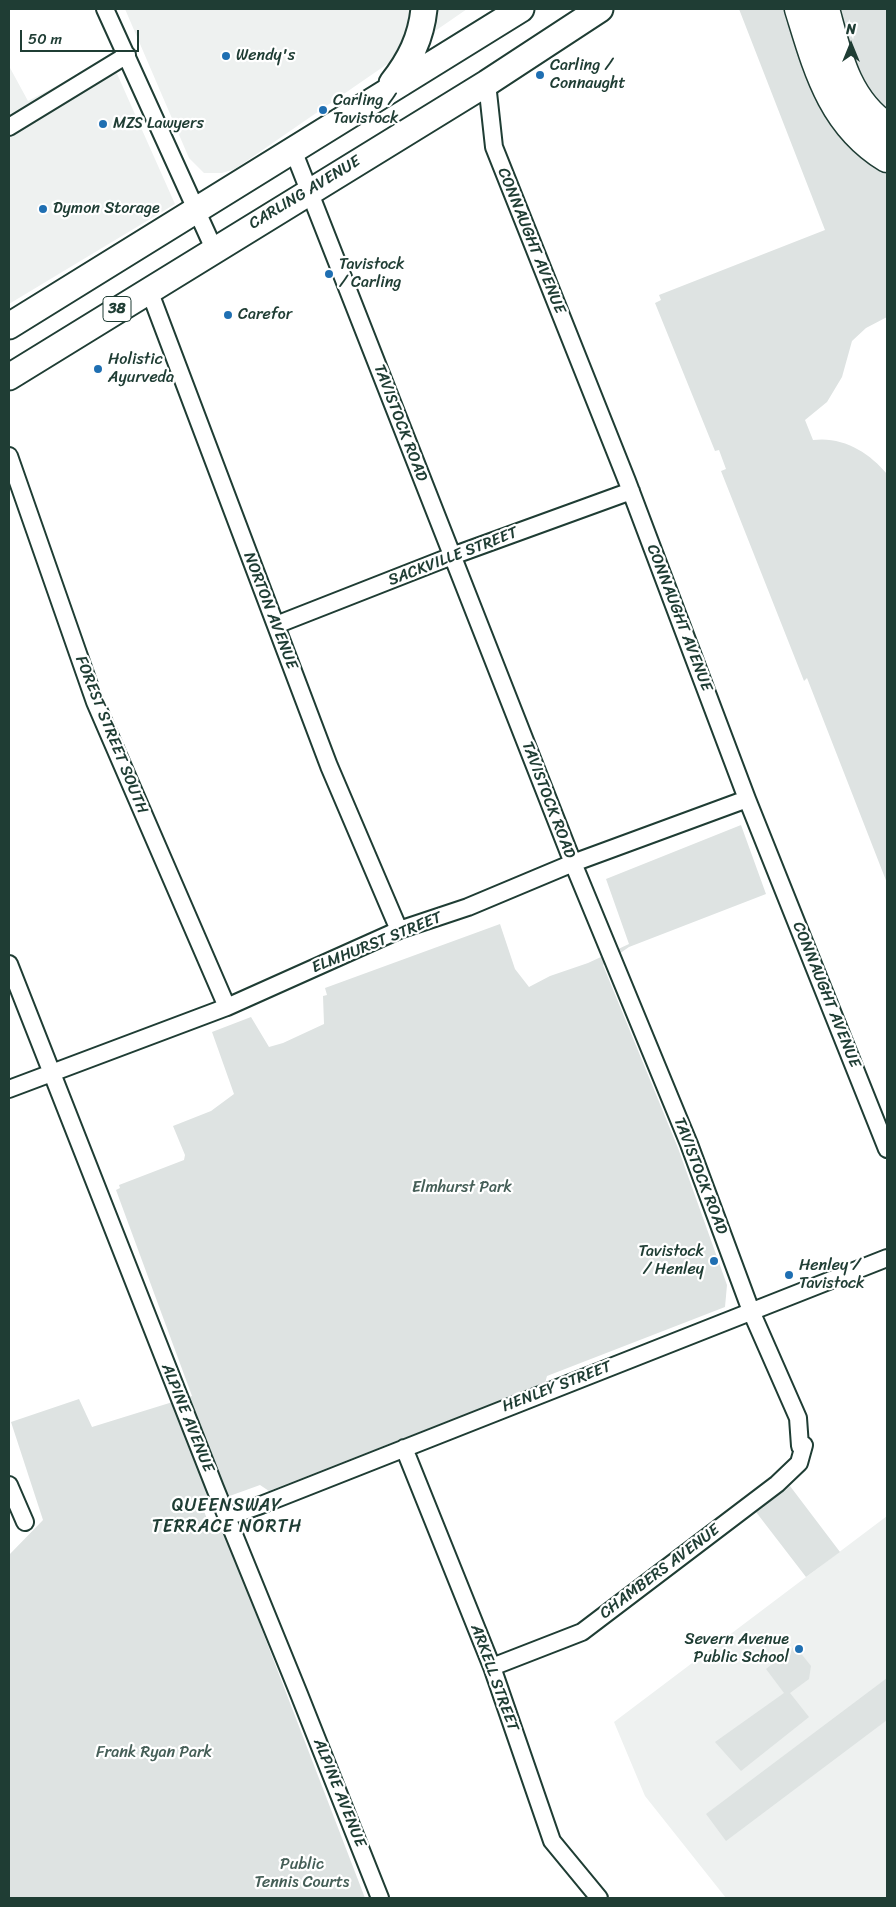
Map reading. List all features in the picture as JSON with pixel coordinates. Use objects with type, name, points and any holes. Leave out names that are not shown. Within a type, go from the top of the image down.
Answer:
[{"type":"highway","points":[[799,9],[816,64],[839,111],[854,132],[865,143],[887,158]]},
{"type":"highway","points":[[825,9],[839,59],[851,87],[867,111],[887,127]]},
{"type":"main road","points":[[381,95],[400,73],[412,53],[420,34],[424,9]]},
{"type":"main road","points":[[9,326],[521,9]]},
{"type":"main road","name":"CARLING AVENUE","points":[[9,377],[486,83],[600,9]]},
{"type":"street","points":[[105,9],[214,249]]},
{"type":"street","points":[[9,127],[126,55]]},
{"type":"street","name":"CONNAUGHT AVENUE","points":[[486,83],[494,147],[631,491],[747,799],[887,1149]]},
{"type":"street","name":"TAVISTOCK ROAD","points":[[293,150],[573,863],[689,1144],[751,1311],[798,1418],[800,1446],[804,1446]]},
{"type":"street","name":"NORTON AVENUE","points":[[149,290],[329,766],[399,930]]},
{"type":"street","name":"FOREST STREET SOUTH","points":[[9,456],[95,702],[227,1007]]},
{"type":"street","name":"SACKVILLE STREET","points":[[276,625],[452,556],[631,491]]},
{"type":"street","name":"ELMHURST STREET","points":[[9,1089],[227,1007],[399,930],[468,907],[573,863],[747,799]]},
{"type":"street","name":"ALPINE AVENUE","points":[[9,964],[227,1517],[300,1694],[380,1898]]},
{"type":"street","name":"HENLEY STREET","points":[[227,1517],[887,1258]]},
{"type":"street","name":"CHAMBERS AVENUE","points":[[492,1667],[582,1632],[777,1484],[799,1463],[804,1446]]},
{"type":"street","name":"ARKELL STREET","points":[[404,1448],[492,1667],[552,1840],[599,1898]]},
{"type":"street","points":[[9,1485],[25,1522]]},
{"type":"shaded area","points":[[125,9],[467,9],[235,169],[222,173],[204,173],[189,158]]},
{"type":"shaded area","points":[[110,58],[175,204],[9,304],[9,66],[28,101]]},
{"type":"shaded area","name":"Severn Avenue Public School","points":[[887,1516],[887,1898],[726,1898],[645,1796],[614,1722]]},
{"type":"green space","points":[[739,9],[887,9],[887,317],[866,328],[852,341],[842,377],[827,402],[805,420],[813,440],[824,439],[854,447],[872,459],[887,474],[887,883],[807,678],[804,681],[721,471],[726,469],[719,450],[715,451],[655,303],[661,300],[659,295],[825,230]]},
{"type":"green space","name":"Elmhurst Park","points":[[741,825],[766,894],[629,947],[603,965],[678,1148],[727,1285],[725,1307],[547,1376],[545,1383],[269,1491],[260,1485],[202,1506],[209,1524],[218,1521],[222,1526],[365,1898],[9,1898],[9,1555],[43,1520],[11,1422],[79,1399],[92,1427],[192,1396],[116,1190],[120,1188],[119,1185],[184,1160],[185,1155],[173,1126],[211,1111],[234,1094],[212,1032],[251,1017],[269,1047],[283,1043],[324,1024],[323,996],[327,995],[325,988],[500,924],[515,969],[529,987],[550,976],[588,963],[629,944],[606,879]]},
{"type":"green space","points":[[790,1486],[840,1552],[806,1577],[756,1512]]},
{"type":"green space","points":[[795,1646],[811,1666],[809,1679],[790,1693],[809,1717],[741,1771],[715,1742],[784,1693],[766,1669]]},
{"type":"green space","points":[[887,1678],[887,1720],[726,1841],[706,1814]]},
{"type":"place","name":"Wendy's","points":[[226,56]]},
{"type":"place","name":"Carling / Connaught","points":[[540,75]]},
{"type":"place","name":"Carling / Tavistock","points":[[323,110]]},
{"type":"place","name":"MZS Lawyers","points":[[103,124]]},
{"type":"place","name":"Dymon Storage","points":[[43,209]]},
{"type":"place","name":"Tavistock / Carling","points":[[329,274]]},
{"type":"place","name":"Carefor","points":[[228,315]]},
{"type":"place","name":"Holistic Ayurveda","points":[[98,369]]},
{"type":"place","name":"Tavistock / Henley","points":[[714,1261]]},
{"type":"place","name":"Henley / Tavistock","points":[[789,1275]]},
{"type":"place","name":"Severn Avenue Public School","points":[[799,1649]]},
{"type":"district","name":"QUEENSWAY TERRACE NORTH","points":[[227,1516]]},
{"type":"park label","name":"Frank Ryan Park","points":[[154,1753]]},
{"type":"park label","name":"Public Tennis Courts","points":[[302,1874]]}]
